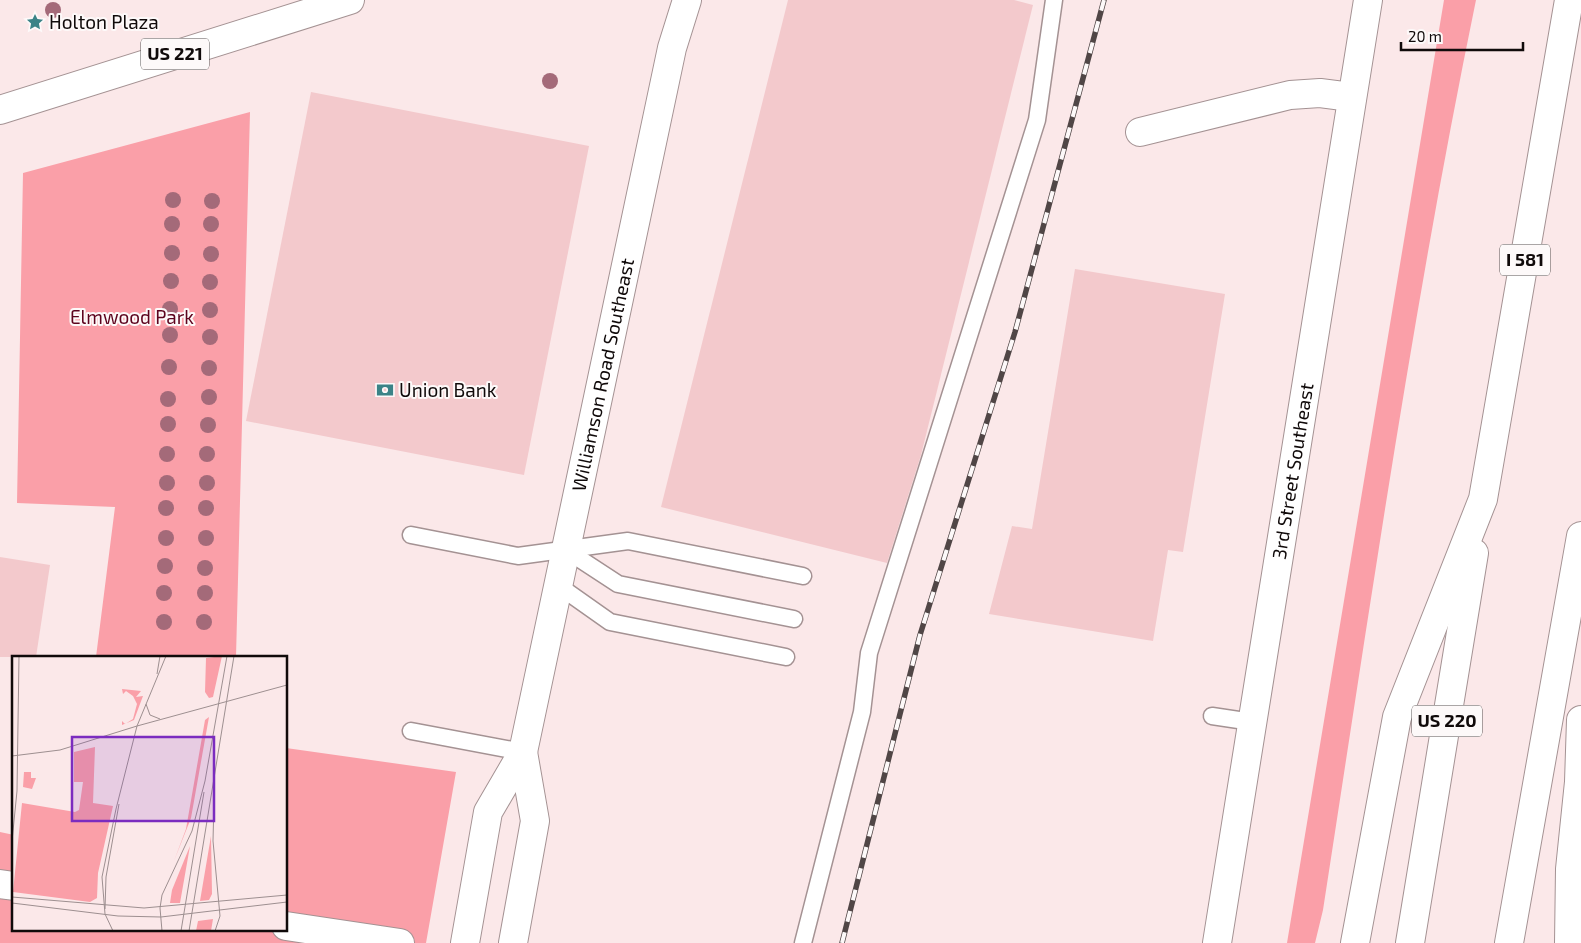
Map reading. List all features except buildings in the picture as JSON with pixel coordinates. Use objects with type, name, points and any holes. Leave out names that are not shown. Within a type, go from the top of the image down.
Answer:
[{"type":"main road","name":"US 221","points":[[0,110],[350,0]]},
{"type":"main road","name":"Williamson Road Southeast","points":[[465,943],[488,812],[523,752],[672,48],[687,0]]},
{"type":"main road","name":"3rd Street Southeast","points":[[1216,943],[1351,96],[1368,0]]},
{"type":"main road","name":"I 581","points":[[1483,499],[1569,0]]},
{"type":"main road","points":[[1140,132],[1290,95],[1320,93],[1351,96]]},
{"type":"main road","points":[[1355,943],[1396,717],[1483,499]]},
{"type":"main road","name":"US 220","points":[[1410,943],[1483,499]]},
{"type":"main road","points":[[1509,943],[1581,536]]},
{"type":"main road","points":[[1569,943],[1570,869],[1579,782],[1581,720]]},
{"type":"main road","name":"Williamson Road Southeast","points":[[513,943],[535,821],[523,752]]},
{"type":"main road","points":[[288,926],[400,943]]},
{"type":"lane","points":[[803,943],[862,712],[869,653],[1037,120],[1054,0]]},
{"type":"lane","points":[[411,535],[518,556],[628,542],[803,576]]},
{"type":"lane","points":[[566,550],[618,584],[794,619]]},
{"type":"lane","points":[[559,586],[610,622],[786,657]]},
{"type":"lane","points":[[1212,716],[1252,722]]},
{"type":"lane","points":[[411,731],[523,752]]},
{"type":"green space","points":[[1444,0],[1476,0],[1413,340],[1323,910],[1315,943],[1287,943]]},
{"type":"green space","name":"Elmwood Park","points":[[250,112],[236,656],[96,656],[115,507],[17,503],[23,173]]},
{"type":"green space","points":[[288,748],[456,772],[426,943],[0,943],[0,832],[12,835],[12,930],[288,930]]},
{"type":"railway","points":[[842,943],[920,635],[1015,332],[1104,0]]},
{"type":"place","name":"Holton Plaza","points":[[35,22]]},
{"type":"place","name":"Union Bank","points":[[385,390]]}]
